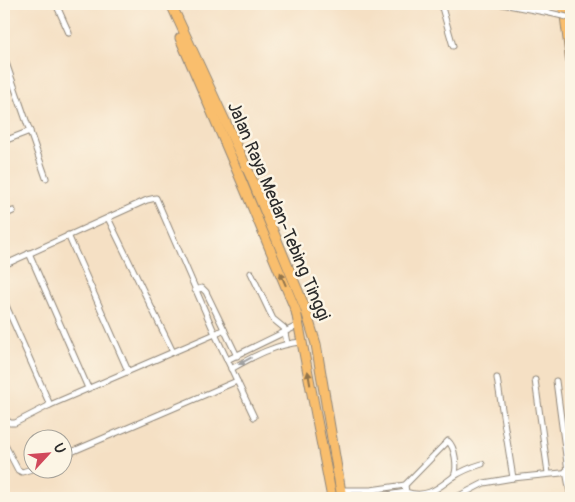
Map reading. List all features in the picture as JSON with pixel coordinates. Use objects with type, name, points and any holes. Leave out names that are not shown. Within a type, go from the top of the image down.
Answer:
[{"type":"highway","name":"Jalan Raya Medan-Tebing Tinggi","points":[[165,4],[290,296],[303,342],[332,498]]},
{"type":"highway","name":"Jalan Raya Medan-Tebing Tinggi","points":[[171,4],[250,175],[304,305],[316,344],[341,494]]},
{"type":"highway","points":[[564,4],[571,59]]},
{"type":"highway","points":[[324,458],[334,456]]},
{"type":"street","points":[[56,4],[69,33]]},
{"type":"street","points":[[441,4],[453,46]]},
{"type":"street","points":[[502,4],[571,18]]},
{"type":"street","points":[[4,57],[46,178]]},
{"type":"street","points":[[4,141],[30,132]]},
{"type":"street","points":[[4,264],[147,200],[156,198],[195,290],[254,417]]},
{"type":"street","points":[[4,215],[13,212]]},
{"type":"street","points":[[108,218],[173,352]]},
{"type":"street","points":[[68,235],[128,371]]},
{"type":"street","points":[[29,253],[88,388]]},
{"type":"street","points":[[251,273],[273,319],[282,326],[287,343]]},
{"type":"street","points":[[195,290],[202,288],[206,292],[237,356]]},
{"type":"street","points":[[4,300],[50,405]]},
{"type":"street","points":[[227,360],[299,325]]},
{"type":"street","points":[[4,418],[5,421],[15,423],[50,405],[224,329]]},
{"type":"street","points":[[231,369],[259,354],[287,343],[303,342]]},
{"type":"street","points":[[497,378],[512,478]]},
{"type":"street","points":[[535,380],[548,473]]},
{"type":"street","points":[[72,452],[237,381]]},
{"type":"street","points":[[556,381],[571,498]]},
{"type":"street","points":[[341,494],[405,485],[448,441],[451,445],[456,470],[454,476]]},
{"type":"street","points":[[4,443],[18,470],[22,472]]},
{"type":"street","points":[[371,490],[370,498],[406,492],[415,494],[427,493],[440,488],[454,476],[469,468],[482,464]]},
{"type":"street","points":[[455,498],[484,483],[568,471]]},
{"type":"street","points":[[405,485],[406,492]]}]
